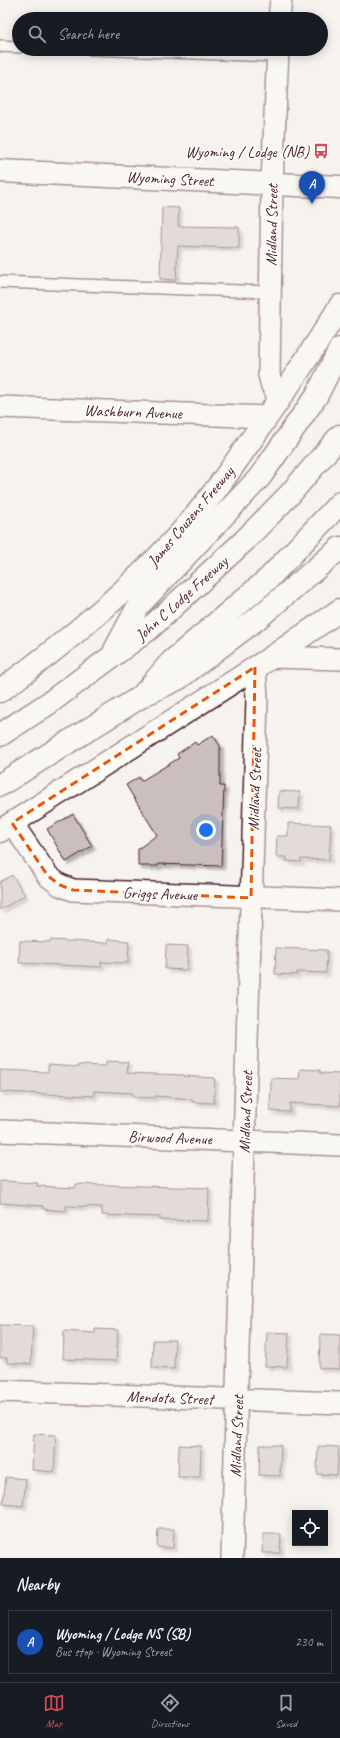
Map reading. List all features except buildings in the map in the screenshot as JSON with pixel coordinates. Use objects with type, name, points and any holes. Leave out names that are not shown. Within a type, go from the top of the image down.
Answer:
[{"type":"main road","name":"Wyoming Street","points":[[0,171],[340,187]]},
{"type":"main road","name":"James Couzens Freeway","points":[[0,691],[84,628],[176,538],[221,484],[280,398],[340,306]]},
{"type":"main road","points":[[112,656],[139,606],[260,477],[317,395],[340,349]]},
{"type":"main road","name":"John C Lodge Freeway","points":[[0,735],[48,703],[149,629],[244,541],[290,494],[340,436]]},
{"type":"main road","points":[[142,696],[171,662],[268,579],[340,503]]},
{"type":"main road","points":[[0,785],[142,696],[179,678],[258,618],[340,548]]},
{"type":"main road","points":[[6,827],[264,662],[340,610]]},
{"type":"street","points":[[280,12],[281,0]]},
{"type":"street","name":"Midland Street","points":[[278,56],[272,183],[269,375],[272,386],[280,398]]},
{"type":"street","name":"Washburn Avenue","points":[[0,407],[266,417]]},
{"type":"street","points":[[264,662],[340,659]]},
{"type":"street","name":"Midland Street","points":[[232,1558],[257,699],[264,662]]},
{"type":"street","name":"Griggs Avenue","points":[[6,827],[48,876],[60,885],[73,890],[229,895],[251,898],[340,900]]},
{"type":"street","name":"Birwood Avenue","points":[[0,1131],[340,1145]]},
{"type":"street","name":"Mendota Street","points":[[0,1391],[340,1403]]},
{"type":"lane","points":[[0,46],[12,46]]},
{"type":"lane","points":[[0,282],[270,292]]},
{"type":"highlighted area","points":[[255,667],[251,898],[73,890],[60,885],[48,876],[12,823]]},
{"type":"place","name":"Wyoming / Lodge (NB)","points":[[321,151]]},
{"type":"place","name":"Wyoming / Lodge NS (SB)","points":[[312,204]]}]
